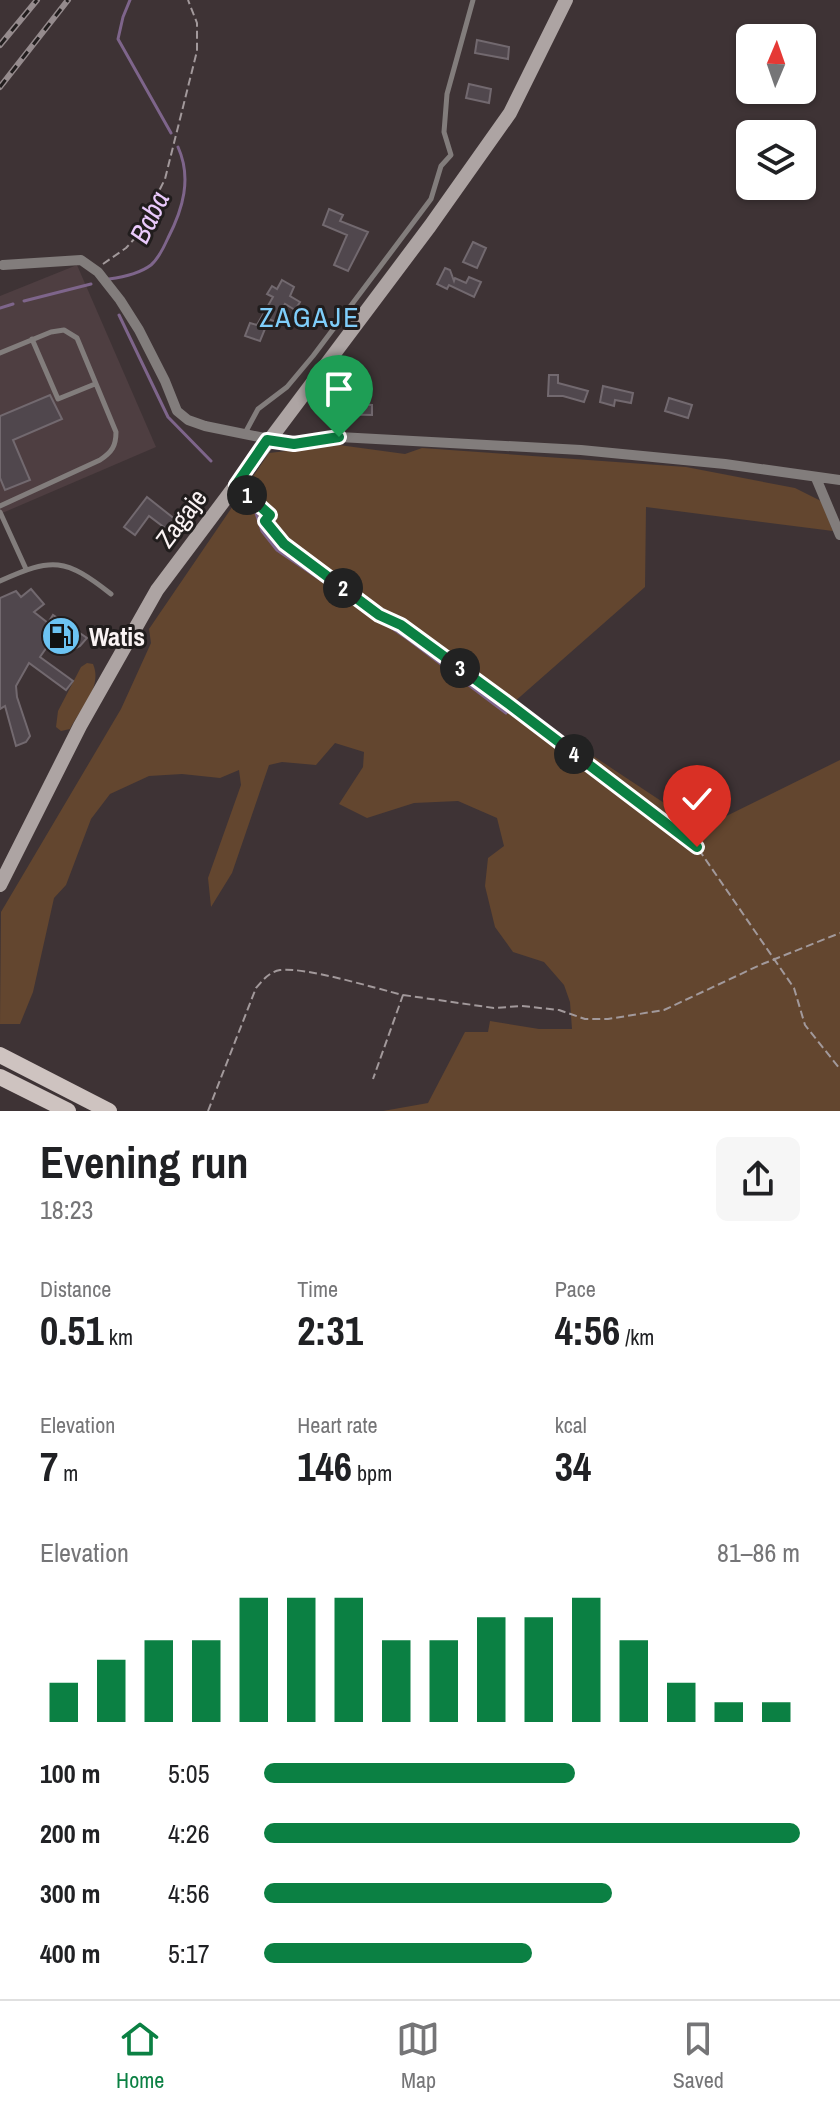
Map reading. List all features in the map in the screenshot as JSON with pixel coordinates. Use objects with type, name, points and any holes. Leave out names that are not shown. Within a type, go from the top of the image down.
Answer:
[{"type":"main road","name":"Zagaje","points":[[0,885],[80,726],[157,590],[430,226],[510,113],[566,0]]},
{"type":"main road","points":[[0,1055],[109,1111]]},
{"type":"main road","points":[[0,1077],[68,1111]]},
{"type":"street","points":[[3,265],[81,260],[98,272],[120,300],[139,330],[177,411],[188,420],[244,435],[294,444],[339,437],[581,450],[725,464],[840,480]]},
{"type":"street","points":[[816,478],[840,535]]},
{"type":"lane","points":[[244,435],[258,409],[287,387],[313,356],[431,199],[441,166],[451,155],[444,132],[447,94],[473,0]]},
{"type":"lane","points":[[0,353],[51,332],[64,330],[77,338],[116,432],[112,452],[0,506]]},
{"type":"lane","points":[[32,339],[58,399],[95,384]]},
{"type":"lane","points":[[0,512],[26,569]]},
{"type":"lane","points":[[0,581],[41,564],[57,564],[89,576],[111,594]]},
{"type":"path","points":[[98,272],[136,237],[165,179],[197,51],[197,23],[188,0]]},
{"type":"path","points":[[236,485],[270,515],[265,521],[284,544],[379,615],[401,625],[509,704],[697,847],[794,988],[805,1025],[840,1069]]},
{"type":"path","points":[[208,1111],[256,988],[278,970],[403,995],[494,1008],[522,1006],[559,1010],[585,1019],[608,1019],[664,1010],[840,933]]},
{"type":"path","points":[[373,1079],[403,995]]},
{"type":"shaded area","points":[[77,265],[156,447],[0,514],[0,296]]},
{"type":"shaded area","points":[[339,445],[405,454],[422,448],[686,467],[795,488],[821,501],[833,531],[646,507],[645,587],[513,703],[702,828],[840,760],[840,1111],[383,1111],[428,1103],[465,1032],[488,1032],[490,1021],[539,1029],[572,1029],[570,1002],[564,985],[544,962],[513,952],[495,927],[485,886],[488,858],[504,846],[497,818],[458,801],[414,803],[367,818],[339,804],[363,767],[364,752],[335,743],[316,765],[282,762],[269,765],[232,873],[211,907],[208,878],[241,785],[239,770],[220,778],[182,774],[149,776],[110,794],[91,819],[66,885],[54,898],[33,992],[20,1024],[0,1024],[1,912],[121,709],[151,643],[149,629],[269,453]]},
{"type":"shaded area","points":[[87,663],[93,664],[93,689],[70,729],[61,731],[56,727],[58,711],[81,667]]},
{"type":"building","points":[[477,40],[509,47],[508,59],[475,53]]},
{"type":"building","points":[[469,84],[491,89],[489,103],[466,98]]},
{"type":"building","points":[[329,209],[343,215],[340,221],[368,232],[348,271],[334,265],[347,235],[323,225]]},
{"type":"building","points":[[473,242],[486,248],[477,268],[463,262]]},
{"type":"building","points":[[445,268],[450,270],[454,281],[455,278],[466,283],[469,277],[481,282],[474,297],[449,285],[447,289],[437,284]]},
{"type":"building","points":[[282,280],[294,287],[290,296],[300,302],[295,310],[285,304],[275,322],[269,319],[260,341],[245,336],[250,323],[257,325],[273,297],[267,294],[272,286],[277,289]]},
{"type":"building","points":[[549,375],[558,375],[558,383],[588,391],[584,402],[563,396],[548,396]]},
{"type":"building","points":[[603,386],[633,393],[631,403],[615,400],[614,406],[600,402]]},
{"type":"building","points":[[50,395],[62,419],[13,440],[30,480],[5,490],[0,478],[0,416]]},
{"type":"building","points":[[332,397],[358,399],[358,404],[372,405],[372,415],[325,414],[325,406]]},
{"type":"building","points":[[669,398],[692,405],[688,418],[665,411]]},
{"type":"building","points":[[147,497],[181,524],[173,534],[149,516],[135,535],[124,527]]},
{"type":"building","points":[[31,589],[44,604],[34,612],[48,623],[53,615],[87,638],[72,650],[58,651],[49,644],[40,657],[73,681],[66,690],[29,663],[16,686],[30,736],[26,742],[16,746],[5,706],[0,709],[0,598],[16,591],[21,597]]},
{"type":"waterway","name":"Baba","points":[[130,0],[118,39],[171,133]]},
{"type":"waterway","name":"Baba","points":[[109,279],[131,275],[146,268],[163,249],[178,216],[184,193],[184,170],[178,147]]},
{"type":"waterway","name":"Baba","points":[[24,301],[91,284]]},
{"type":"waterway","name":"Baba","points":[[0,308],[13,304]]},
{"type":"waterway","points":[[119,315],[168,417],[211,461]]},
{"type":"waterway","points":[[254,507],[262,531],[277,550],[408,639],[506,713]]},
{"type":"railway","points":[[0,45],[37,0]]},
{"type":"railway","points":[[0,87],[68,0]]},
{"type":"place","name":"Watis","points":[[61,636]]},
{"type":"district","name":"ZAGAJE","points":[[310,317]]},
{"type":"route","points":[[339,437],[294,444],[267,440],[236,485],[270,515],[265,521],[284,544],[379,615],[401,625],[509,704],[697,847]]}]
